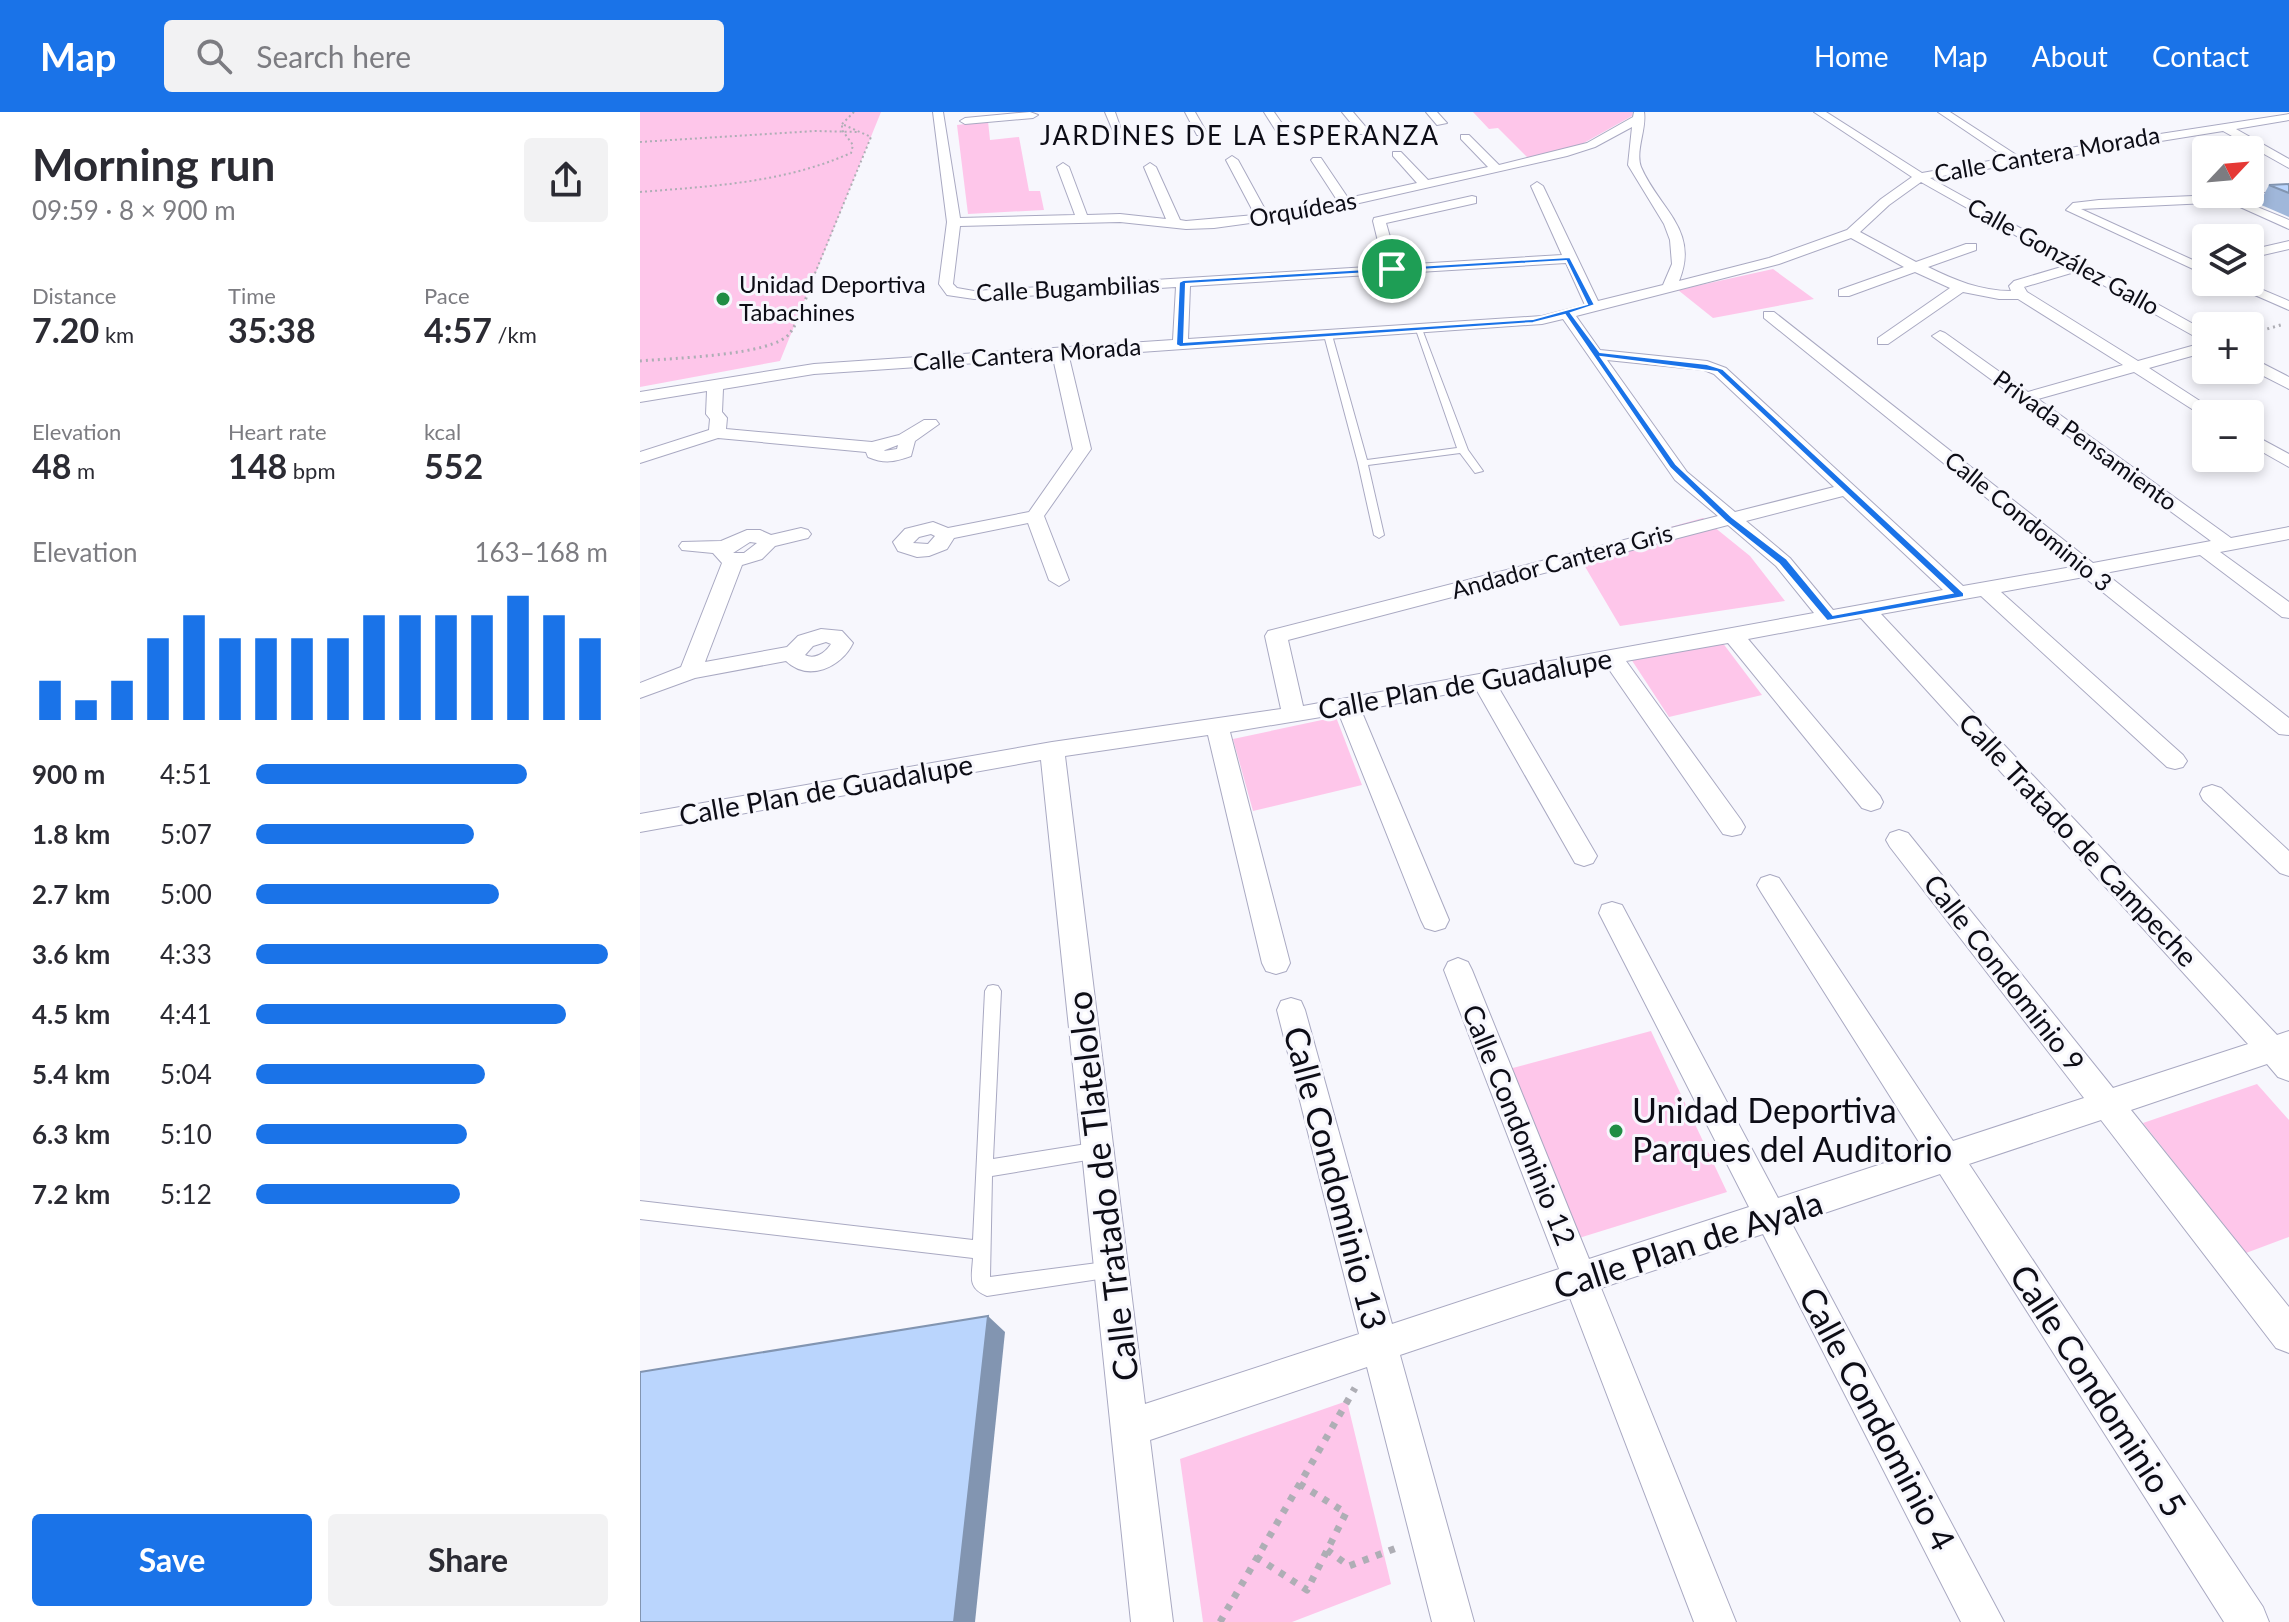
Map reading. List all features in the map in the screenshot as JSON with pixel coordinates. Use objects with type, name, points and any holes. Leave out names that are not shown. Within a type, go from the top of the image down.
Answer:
[{"type":"street","points":[[938,112],[954,222]]},
{"type":"street","points":[[1110,112],[1120,136]]},
{"type":"street","points":[[1190,112],[1201,133]]},
{"type":"street","points":[[1269,112],[1282,132]]},
{"type":"street","points":[[1347,112],[1364,132]]},
{"type":"street","points":[[1431,112],[1441,123]]},
{"type":"street","name":"Calle González Gallo","points":[[1819,112],[1920,177],[2192,329]]},
{"type":"street","points":[[1943,112],[2013,157]]},
{"type":"street","points":[[1639,115],[1634,165],[1671,224],[1677,240],[1679,264],[1668,289]]},
{"type":"street","name":"Orquídeas","points":[[954,222],[1082,218],[1214,224],[1263,218],[1345,203],[1582,149],[1639,115]]},
{"type":"street","points":[[965,121],[1034,117]]},
{"type":"street","name":"Calle Cantera Morada","points":[[640,397],[814,369],[1533,321],[1774,261],[1852,233],[1885,202],[1920,177],[2223,119],[2248,122],[2289,117]]},
{"type":"street","points":[[2223,119],[2289,164]]},
{"type":"street","points":[[1465,137],[1497,170]]},
{"type":"street","points":[[1397,154],[1426,185]]},
{"type":"street","points":[[1232,160],[1263,218]]},
{"type":"street","points":[[1317,160],[1345,203]]},
{"type":"street","points":[[1063,167],[1082,218]]},
{"type":"street","points":[[1150,167],[1175,224]]},
{"type":"street","points":[[1537,186],[1568,259],[1592,305]]},
{"type":"street","points":[[2264,197],[2289,196]]},
{"type":"street","points":[[1392,269],[1378,222],[1472,200]]},
{"type":"street","points":[[2192,200],[2099,204],[2077,206],[2072,210],[2192,263]]},
{"type":"street","points":[[2249,208],[2289,225]]},
{"type":"street","name":"Calle Bugambilias","points":[[954,222],[946,284],[952,292],[974,295],[1568,259]]},
{"type":"street","points":[[1852,233],[1961,287],[1995,296],[2021,295]]},
{"type":"street","points":[[2264,251],[2289,245]]},
{"type":"street","points":[[1844,293],[1971,247]]},
{"type":"street","points":[[2080,266],[2016,286],[2021,295],[2192,401]]},
{"type":"street","points":[[1180,345],[1183,282]]},
{"type":"street","points":[[1883,341],[1961,287]]},
{"type":"street","points":[[2264,295],[2289,306]]},
{"type":"street","points":[[1566,312],[1673,466],[1728,519],[1783,562],[1830,619]]},
{"type":"street","name":"Calle Condominio 3","points":[[1769,315],[2287,728]]},
{"type":"street","name":"Privada Pensamiento","points":[[1940,336],[2230,546]]},
{"type":"street","points":[[2025,398],[2192,351]]},
{"type":"street","points":[[897,516],[914,551],[939,546],[946,534],[1035,516],[1082,449],[1060,353]]},
{"type":"street","points":[[1598,354],[1707,366],[1720,371],[1960,595]]},
{"type":"street","points":[[2264,370],[2289,384]]},
{"type":"street","points":[[718,425],[714,414],[723,382]]},
{"type":"street","points":[[878,475],[881,453],[889,441],[902,441],[930,424]]},
{"type":"street","points":[[640,458],[718,425],[881,453]]},
{"type":"street","points":[[2264,447],[2289,462]]},
{"type":"street","name":"Andador Cantera Gris","points":[[1294,715],[1276,636],[1847,489]]},
{"type":"street","points":[[1035,516],[1059,580]]},
{"type":"street","name":"Calle Plan de Guadalupe","points":[[640,823],[1052,750],[1294,715],[2289,533]]},
{"type":"street","points":[[689,546],[757,555],[768,542],[801,534]]},
{"type":"street","points":[[2205,550],[2289,612]]},
{"type":"street","points":[[690,672],[729,553]]},
{"type":"street","points":[[1987,590],[2175,761]]},
{"type":"street","name":"Calle Tratado de Campeche","points":[[1867,612],[2283,1054]]},
{"type":"street","points":[[826,635],[841,613]]},
{"type":"street","points":[[640,691],[690,672],[794,653],[804,641],[826,635],[834,636],[842,643],[825,673],[798,662],[794,653]]},
{"type":"street","points":[[1734,636],[1871,802]]},
{"type":"street","points":[[1612,658],[1732,827]]},
{"type":"street","points":[[1483,681],[1584,856]]},
{"type":"street","points":[[1347,705],[1435,920]]},
{"type":"street","points":[[1217,725],[1276,963]]},
{"type":"street","name":"Calle Tratado de Tlatelolco","points":[[1052,750],[1152,1622]]},
{"type":"street","points":[[2212,794],[2289,866]]},
{"type":"street","name":"Calle Condominio 9","points":[[1899,840],[2289,1335]]},
{"type":"street","name":"Calle Condominio 5","points":[[1770,885],[2248,1622]]},
{"type":"street","name":"Calle Condominio 4","points":[[1612,913],[1983,1622]]},
{"type":"street","name":"Calle Condominio 12","points":[[1458,970],[1581,1280]]},
{"type":"street","name":"Calle Condominio 13","points":[[1291,1010],[1453,1622]]},
{"type":"street","name":"Calle Plan de Ayala","points":[[1132,1427],[2109,1106],[2283,1054]]},
{"type":"street","points":[[1581,1280],[1715,1622]]},
{"type":"lane","points":[[1418,329],[1463,450],[1478,471]]},
{"type":"lane","points":[[1328,335],[1379,535]]},
{"type":"lane","points":[[1363,463],[1463,450]]},
{"type":"lane","points":[[993,991],[981,1283],[987,1287],[1113,1270]]},
{"type":"lane","points":[[984,1169],[1099,1150]]},
{"type":"lane","points":[[640,1210],[981,1250]]},
{"type":"path","points":[[640,192],[784,177],[815,170],[851,153],[853,145],[842,130],[842,124],[854,112]]},
{"type":"path","points":[[640,361],[747,351],[776,345],[790,333],[871,137],[842,124]]},
{"type":"path","points":[[640,142],[842,130],[868,134]]},
{"type":"path","points":[[2264,330],[2289,323]]},
{"type":"path","points":[[1220,1622],[1380,1346]]},
{"type":"path","points":[[1256,1557],[1307,1590],[1346,1513],[1298,1483]]},
{"type":"path","points":[[1327,1550],[1349,1566],[1430,1535]]},
{"type":"shaded area","name":"Unidad Deportiva Tabachines","points":[[640,112],[881,112],[780,361],[640,387]]},
{"type":"shaded area","points":[[1473,112],[1633,112],[1632,116],[1582,144],[1528,158],[1498,128],[1489,129]]},
{"type":"shaded area","points":[[988,121],[990,140],[1019,137],[1029,191],[1040,191],[1044,210],[968,214],[957,125]]},
{"type":"shaded area","points":[[1773,269],[1814,299],[1713,318],[1678,290]]},
{"type":"shaded area","points":[[1703,518],[1750,556],[1785,601],[1620,626],[1577,553]]},
{"type":"shaded area","points":[[1722,642],[1762,695],[1669,717],[1631,659]]},
{"type":"shaded area","points":[[1336,717],[1362,785],[1253,811],[1233,739]]},
{"type":"shaded area","name":"Unidad Deportiva Parques del Auditorio","points":[[1651,1031],[1727,1192],[1579,1238],[1509,1069]]},
{"type":"shaded area","points":[[2257,1084],[2289,1120],[2289,1237],[2246,1253],[2143,1123]]},
{"type":"shaded area","points":[[1347,1401],[1391,1584],[1292,1622],[1203,1622],[1180,1459]]},
{"type":"building","points":[[2289,184],[2289,193],[2269,185]]},
{"type":"building","points":[[988,1316],[954,1622],[640,1622],[640,1372]]},
{"type":"place","name":"Unidad Deportiva Tabachines","points":[[723,299]]},
{"type":"place","name":"Unidad Deportiva Parques del Auditorio","points":[[1616,1131]]},
{"type":"district","name":"JARDINES DE LA ESPERANZA","points":[[1240,136]]},
{"type":"route","points":[[1392,269],[1183,282],[1180,345],[1533,321],[1566,312],[1598,354],[1707,366],[1720,371],[1960,595],[1830,619],[1783,562],[1728,519],[1673,466],[1566,312],[1592,305],[1568,259],[1392,269]]}]
